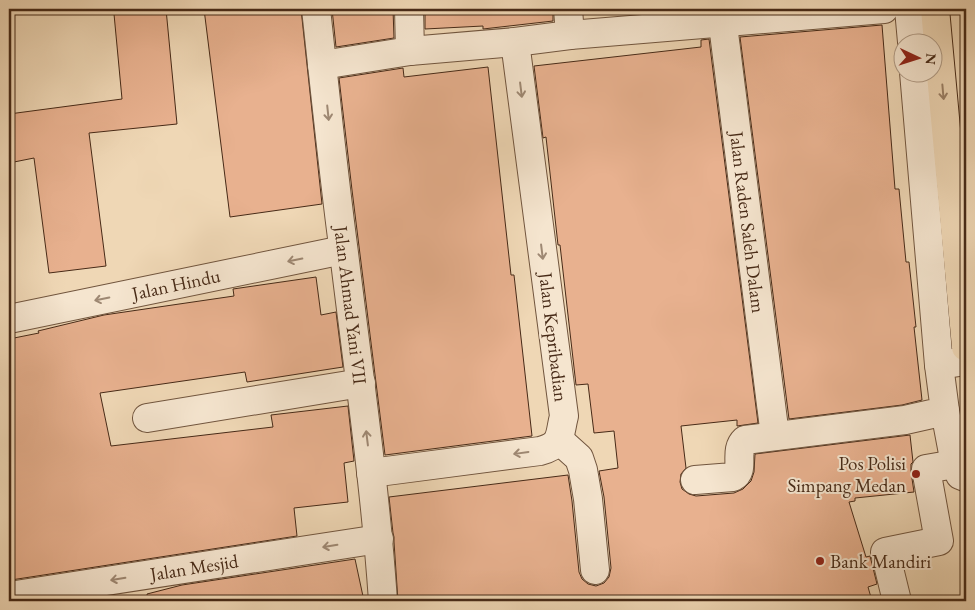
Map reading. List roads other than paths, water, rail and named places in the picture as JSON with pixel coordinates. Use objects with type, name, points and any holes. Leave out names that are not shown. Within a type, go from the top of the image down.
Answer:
[{"type":"main road","points":[[935,9],[966,347]]},
{"type":"street","name":"Jalan Ahmad Yani VII","points":[[316,9],[343,250],[361,383],[383,601]]},
{"type":"street","points":[[409,9],[410,51]]},
{"type":"street","points":[[322,64],[410,51],[515,42],[569,22],[884,9]]},
{"type":"street","points":[[909,9],[911,32]]},
{"type":"street","name":"Jalan Raden Saleh Dalam","points":[[722,16],[775,436]]},
{"type":"street","name":"Jalan Kepribadian","points":[[515,42],[564,416],[559,440]]},
{"type":"street","points":[[897,601],[885,552],[938,541],[926,469],[960,471],[945,411],[939,365],[915,82]]},
{"type":"street","name":"Jalan Hindu","points":[[9,318],[343,250]]},
{"type":"street","points":[[939,365],[966,360]]},
{"type":"street","points":[[147,418],[361,383]]},
{"type":"street","points":[[694,480],[733,477],[736,475],[738,473],[739,449],[745,440],[905,420],[945,411]]},
{"type":"street","points":[[371,473],[540,451],[550,448],[559,440],[579,458],[583,470],[588,498],[595,570]]},
{"type":"street","name":"Jalan Mesjid","points":[[9,596],[378,539]]},
{"type":"place","name":"Pos Polisi Simpang Medan","points":[[916,474]]},
{"type":"place","name":"Bank Mandiri","points":[[820,561]]}]
